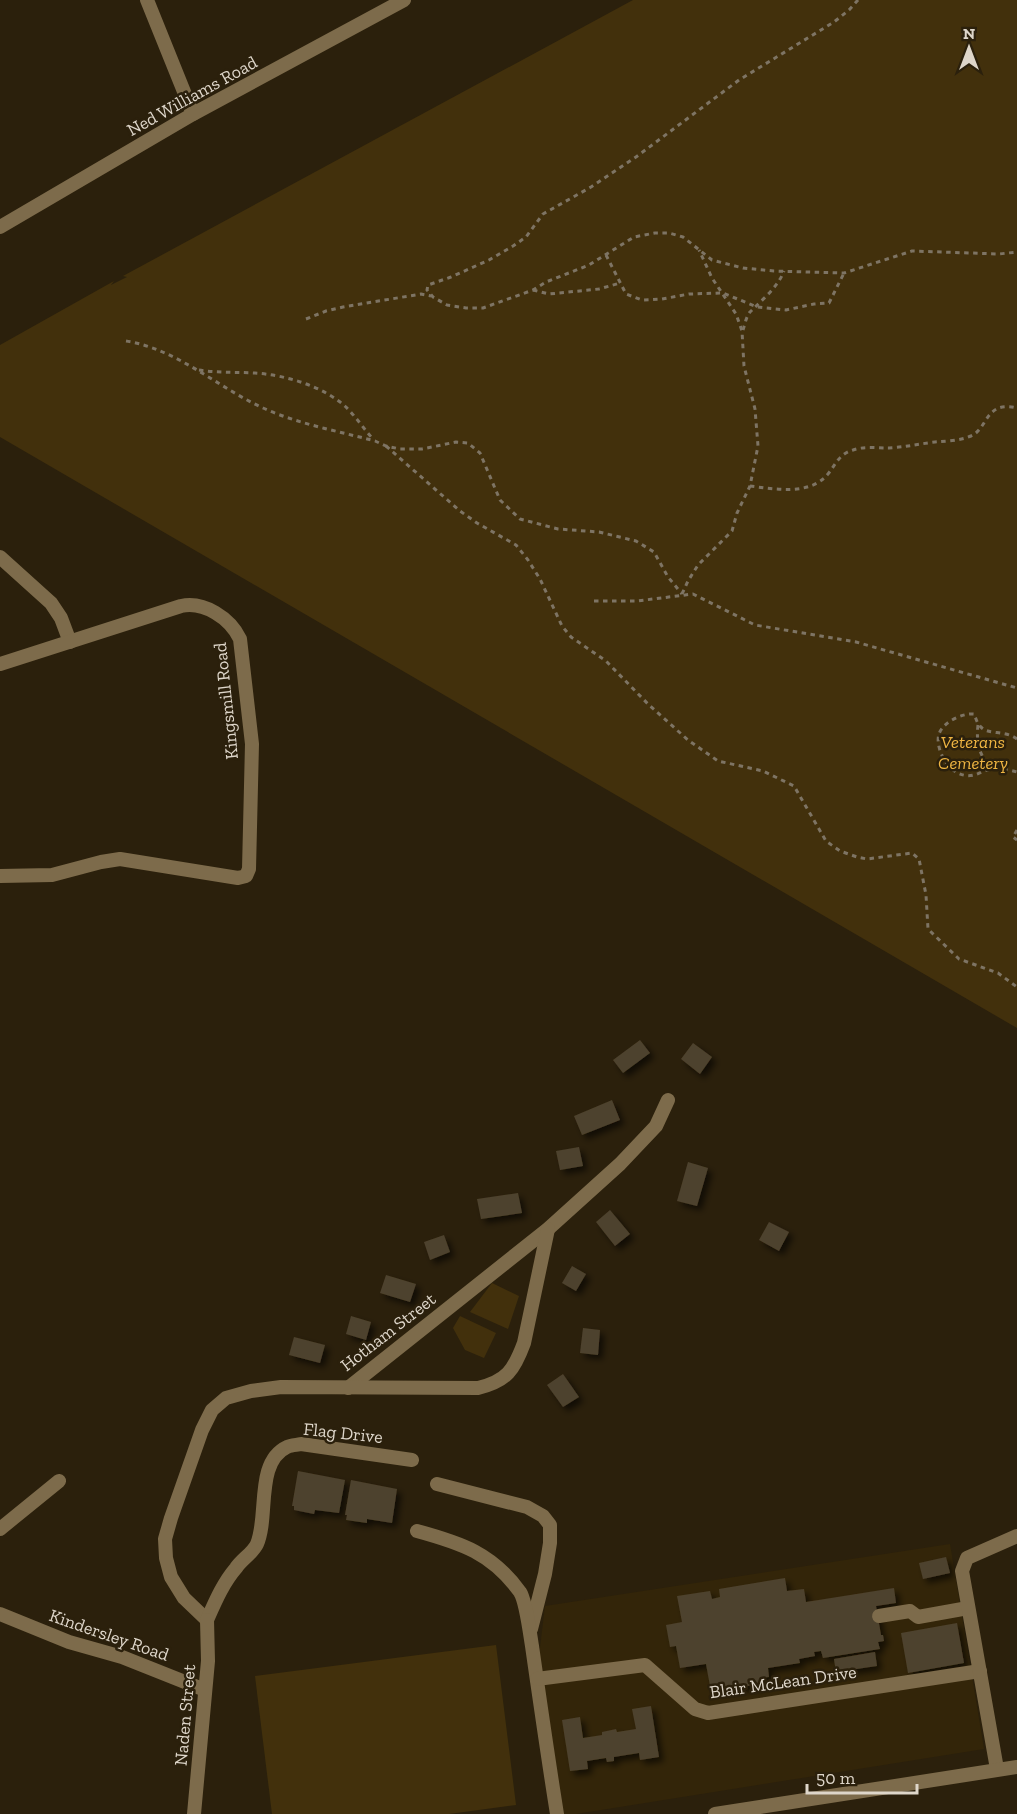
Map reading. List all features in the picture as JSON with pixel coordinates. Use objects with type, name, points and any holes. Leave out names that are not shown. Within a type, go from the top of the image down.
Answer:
[{"type":"street","points":[[147,0],[193,114]]},
{"type":"street","name":"Ned Williams Road","points":[[0,228],[193,114],[404,0]]},
{"type":"street","points":[[0,557],[51,603],[61,618],[70,642]]},
{"type":"street","name":"Kingsmill Road","points":[[0,664],[188,604],[203,606],[233,626],[240,639],[251,737],[249,869],[246,876],[237,878],[120,859],[52,874],[0,876]]},
{"type":"street","name":"Hotham Street","points":[[207,1620],[184,1598],[171,1577],[166,1558],[165,1539],[201,1430],[212,1410],[226,1398],[251,1390],[281,1387],[348,1388],[548,1228],[620,1164],[656,1126],[668,1100]]},
{"type":"street","points":[[348,1388],[478,1388],[504,1379],[518,1360],[524,1343],[548,1228]]},
{"type":"street","name":"Flag Drive","points":[[207,1620],[221,1590],[236,1568],[256,1546],[260,1536],[266,1478],[274,1456],[287,1447],[301,1444],[412,1460]]},
{"type":"street","points":[[0,1529],[59,1481]]},
{"type":"street","points":[[437,1484],[527,1507],[543,1516],[550,1525],[550,1543],[530,1634]]},
{"type":"street","points":[[417,1531],[475,1550],[499,1569],[522,1594],[537,1679],[556,1814]]},
{"type":"street","points":[[997,1769],[962,1571],[967,1558],[1017,1536]]},
{"type":"street","points":[[879,1616],[910,1611],[918,1617],[968,1608]]},
{"type":"street","name":"Kindersley Road","points":[[0,1614],[69,1642],[122,1657],[205,1690]]},
{"type":"street","name":"Naden Street","points":[[194,1814],[205,1690],[207,1620]]},
{"type":"street","name":"Blair McLean Drive","points":[[537,1679],[645,1665],[695,1709],[708,1713],[743,1712],[850,1696],[944,1681],[980,1671]]},
{"type":"street","points":[[695,1709],[698,1725]]},
{"type":"street","points":[[715,1814],[1017,1767]]},
{"type":"path","points":[[433,297],[427,290],[428,285],[489,260],[513,246],[526,237],[543,214],[591,187],[636,157],[721,92],[834,22],[858,0]]},
{"type":"path","points":[[306,319],[326,310],[421,294],[433,297],[447,305],[483,308],[533,290],[546,282],[590,265],[634,237],[655,233],[669,233],[683,237],[712,260],[743,268],[784,271],[844,273],[912,251],[999,254],[1017,252]]},
{"type":"path","points":[[682,594],[698,565],[732,531],[737,513],[750,486],[758,446],[755,409],[744,366],[742,331],[736,314],[712,278],[699,249]]},
{"type":"path","points":[[606,255],[626,294],[642,300],[689,294],[723,293],[757,307],[786,310],[829,303],[844,273]]},
{"type":"path","points":[[742,331],[749,314],[781,280],[784,271]]},
{"type":"path","points":[[533,290],[549,294],[620,283]]},
{"type":"path","points":[[126,341],[143,344],[163,352],[236,394],[291,420],[400,449],[422,449],[456,442],[468,443],[480,453],[500,500],[520,519],[558,529],[599,532],[636,541],[654,552],[668,577],[682,594]]},
{"type":"path","points":[[197,370],[257,373],[285,377],[305,384],[331,396],[346,408],[375,441]]},
{"type":"path","points":[[750,486],[789,490],[820,483],[845,453],[856,449],[910,447],[960,439],[974,435],[989,414],[1001,408],[1017,408]]},
{"type":"path","points":[[386,446],[460,511],[516,545],[540,579],[562,626],[571,637],[606,661],[649,705],[688,740],[718,761],[763,771],[794,786],[826,841],[840,850],[867,859],[912,853],[919,859],[926,895],[928,929],[959,959],[998,974],[1017,987]]},
{"type":"path","points":[[594,601],[648,600],[693,594],[755,625],[856,642],[1017,688]]},
{"type":"path","points":[[1017,739],[1009,734],[984,730],[974,714],[963,715],[944,726],[939,733],[941,753],[947,763],[958,773],[972,776],[991,768],[1017,772]]},
{"type":"path","points":[[978,723],[978,747],[991,768]]},
{"type":"path","points":[[1017,830],[1013,837],[1017,840]]},
{"type":"shaded area","points":[[950,1544],[984,1749],[576,1814],[564,1814],[539,1656],[545,1606]]},
{"type":"green space","name":"Veterans Cemetery","points":[[633,0],[1017,0],[1017,1028],[0,437],[0,345]]},
{"type":"green space","points":[[492,1283],[519,1296],[508,1329],[470,1312]]},
{"type":"green space","points":[[460,1316],[496,1333],[484,1358],[465,1350],[453,1328]]},
{"type":"green space","points":[[496,1645],[516,1805],[449,1814],[272,1814],[255,1676]]},
{"type":"building","points":[[640,1040],[650,1053],[623,1073],[613,1060]]},
{"type":"building","points":[[693,1043],[712,1057],[700,1074],[681,1059]]},
{"type":"building","points":[[612,1100],[620,1120],[582,1135],[574,1116]]},
{"type":"building","points":[[579,1147],[583,1166],[560,1170],[556,1151]]},
{"type":"building","points":[[688,1162],[708,1168],[697,1206],[677,1201]]},
{"type":"building","points":[[518,1193],[522,1213],[481,1219],[477,1199]]},
{"type":"building","points":[[610,1210],[630,1234],[615,1246],[596,1222]]},
{"type":"building","points":[[769,1222],[789,1232],[779,1251],[759,1240]]},
{"type":"building","points":[[444,1235],[450,1252],[430,1260],[424,1242]]},
{"type":"building","points":[[572,1266],[586,1274],[576,1291],[562,1283]]},
{"type":"building","points":[[386,1275],[416,1284],[410,1302],[380,1293]]},
{"type":"building","points":[[351,1316],[371,1322],[366,1340],[346,1334]]},
{"type":"building","points":[[583,1328],[600,1330],[598,1355],[580,1353]]},
{"type":"building","points":[[294,1337],[325,1345],[320,1363],[289,1355]]},
{"type":"building","points":[[563,1374],[579,1397],[563,1407],[547,1385]]},
{"type":"building","points":[[298,1471],[345,1480],[339,1513],[315,1510],[314,1514],[294,1510],[292,1506]]},
{"type":"building","points":[[351,1480],[397,1489],[392,1523],[367,1519],[367,1523],[346,1520]]},
{"type":"building","points":[[946,1557],[950,1573],[923,1579],[919,1563]]},
{"type":"building","points":[[785,1578],[787,1591],[804,1589],[806,1602],[894,1588],[896,1603],[876,1606],[884,1641],[878,1642],[880,1649],[823,1658],[821,1651],[814,1652],[815,1656],[799,1659],[800,1663],[768,1668],[769,1677],[761,1678],[762,1684],[721,1690],[720,1685],[710,1686],[706,1664],[680,1668],[676,1646],[670,1647],[666,1625],[682,1622],[677,1596],[710,1591],[712,1599],[720,1597],[719,1589]]},
{"type":"building","points":[[957,1623],[964,1663],[908,1673],[901,1633]]},
{"type":"building","points":[[875,1652],[877,1666],[836,1672],[834,1659]]},
{"type":"building","points":[[651,1706],[659,1757],[640,1760],[639,1753],[614,1757],[614,1761],[607,1762],[606,1758],[587,1761],[588,1769],[570,1771],[562,1720],[580,1717],[583,1738],[602,1735],[602,1732],[616,1729],[617,1732],[636,1729],[632,1709]]}]
